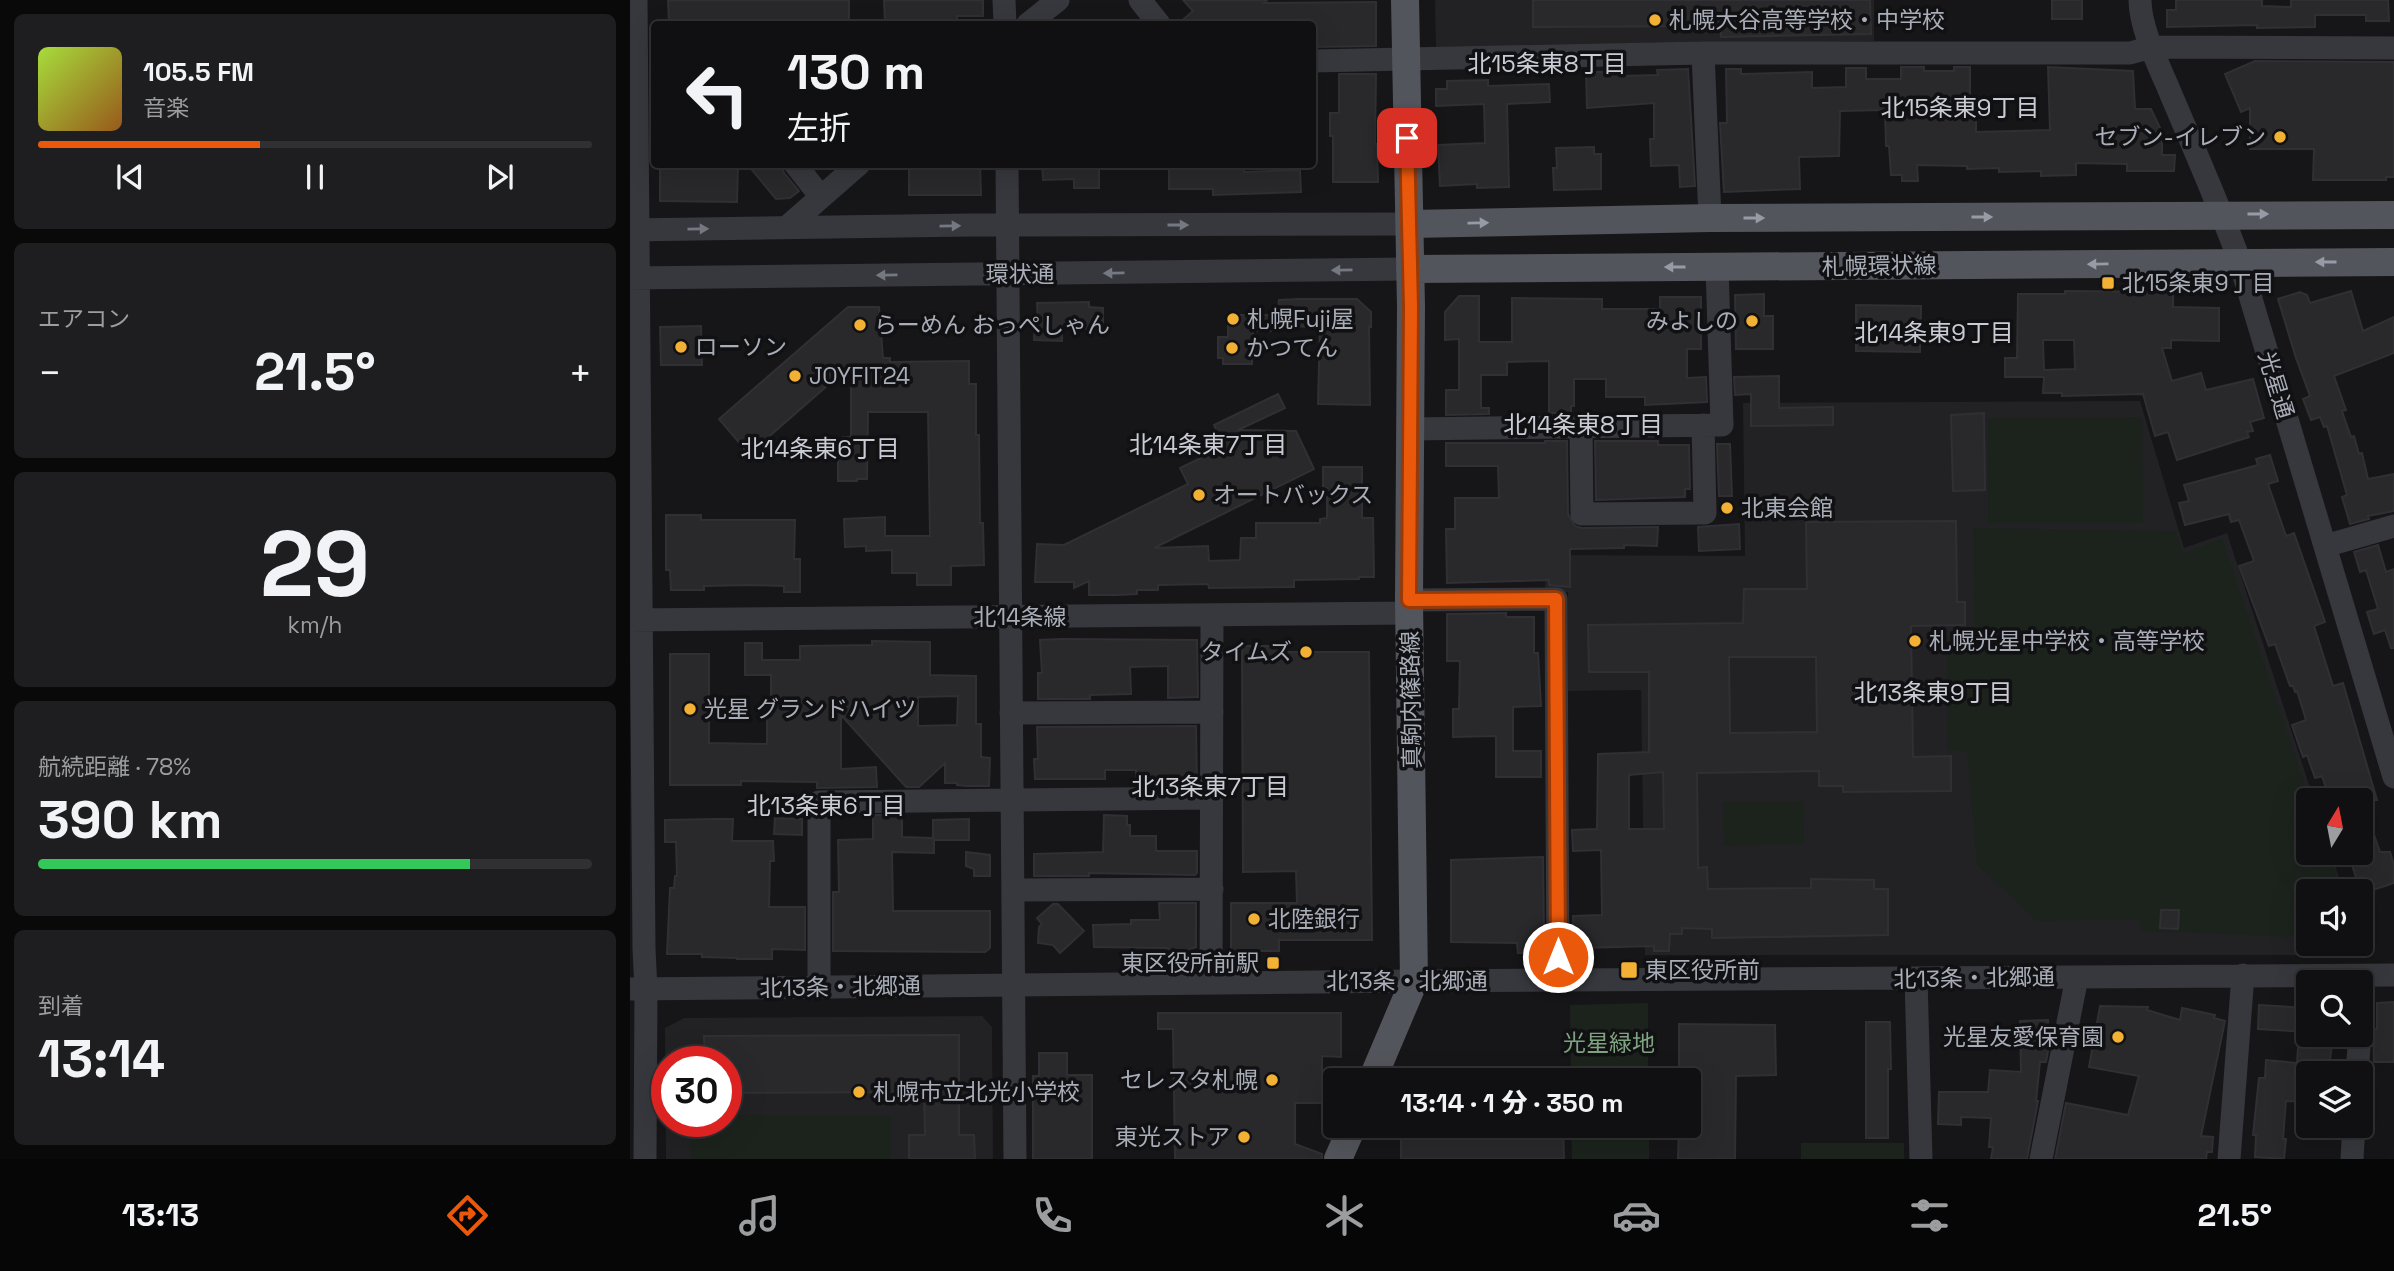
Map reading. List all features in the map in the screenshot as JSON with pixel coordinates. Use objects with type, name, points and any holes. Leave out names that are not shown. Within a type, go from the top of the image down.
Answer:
[{"type":"main road","points":[[1405,0],[1410,269]]},
{"type":"main road","points":[[1410,223],[1710,218],[2394,215]]},
{"type":"main road","name":"札幌環状線","points":[[1410,269],[2394,262]]},
{"type":"main road","name":"真駒内篠路線","points":[[1377,1068],[1414,981],[1409,607],[1410,269]]},
{"type":"main road","points":[[1338,1159],[1347,1138]]},
{"type":"street","points":[[636,0],[640,67],[634,230],[638,989],[645,1159]]},
{"type":"street","points":[[1004,0],[1004,21]]},
{"type":"street","points":[[1032,21],[1058,0]]},
{"type":"street","points":[[1140,0],[1157,21]]},
{"type":"street","name":"光星通","points":[[2140,0],[2140,10],[2152,47],[2223,214],[2240,262],[2325,546],[2387,727],[2394,777]]},
{"type":"street","points":[[1316,61],[1703,53],[2130,53],[2152,47],[2394,48]]},
{"type":"street","points":[[1703,53],[1710,218]]},
{"type":"street","points":[[798,168],[821,197]]},
{"type":"street","points":[[787,227],[854,168]]},
{"type":"street","points":[[1007,168],[1015,1159]]},
{"type":"street","points":[[634,230],[1410,223]]},
{"type":"street","points":[[1410,429],[1722,425],[1717,267]]},
{"type":"street","name":"環状通","points":[[634,278],[1410,269]]},
{"type":"street","points":[[1581,428],[1582,514],[1705,513],[1703,425]]},
{"type":"street","points":[[2325,546],[2394,526]]},
{"type":"street","name":"北14条線","points":[[636,620],[1212,615],[1556,599],[1558,981]]},
{"type":"street","points":[[1211,983],[1212,615]]},
{"type":"street","points":[[1011,713],[1212,712]]},
{"type":"street","points":[[819,987],[819,802],[1212,798]]},
{"type":"street","points":[[1013,890],[1212,889]]},
{"type":"street","points":[[2229,1159],[2243,975]]},
{"type":"street","name":"北13条・北郷通","points":[[638,989],[2296,975]]},
{"type":"street","name":"北13条・北郷通","points":[[2373,976],[2394,975]]},
{"type":"street","points":[[2041,1159],[2077,977]]},
{"type":"street","points":[[1916,978],[1921,1159]]},
{"type":"street","points":[[2352,1159],[2353,1138]]},
{"type":"shaded area","name":"札幌大谷高等学校・中学校","points":[[1435,0],[1874,0],[1874,41],[1436,48]]},
{"type":"shaded area","name":"札幌光星中学校・高等学校","points":[[2140,401],[2184,548],[2227,533],[2310,788],[2296,788],[2296,865],[2335,865],[2339,879],[2296,879],[2296,955],[1645,955],[1641,690],[1568,691],[1568,592],[1545,592],[1546,555],[1745,556],[1743,403]]},
{"type":"shaded area","name":"札幌市立北光小学校","points":[[982,1016],[992,1027],[993,1159],[666,1159],[666,1137],[742,1137],[742,1046],[665,1046],[665,1028],[684,1018]]},
{"type":"green space","points":[[2142,417],[2143,523],[1988,523],[1988,418]]},
{"type":"green space","points":[[1973,528],[2176,531],[2183,554],[2222,538],[2306,788],[2296,788],[2296,865],[2332,865],[2336,879],[2296,879],[2296,937],[2142,931],[2138,919],[2036,921],[1977,864],[1967,752],[1947,750],[1947,635],[1974,635]]},
{"type":"green space","points":[[1803,801],[1804,844],[1724,846],[1723,802]]},
{"type":"green space","name":"光星緑地","points":[[1648,1003],[1648,1068],[1571,1068],[1570,1005]]},
{"type":"green space","points":[[742,1115],[891,1115],[891,1159],[691,1159],[690,1137],[742,1137]]},
{"type":"green space","points":[[1571,1138],[1649,1138],[1649,1159],[1572,1159]]},
{"type":"green space","points":[[1801,1143],[1904,1143],[1904,1159],[1801,1159]]},
{"type":"building","points":[[668,0],[849,0],[849,21],[669,21]]},
{"type":"building","points":[[884,0],[983,0],[983,16],[957,16],[957,21],[885,21]]},
{"type":"building","points":[[1183,0],[1267,0],[1264,3],[1376,2],[1376,46],[1316,47],[1316,21],[1181,21],[1193,11]]},
{"type":"building","points":[[1533,0],[1870,0],[1871,34],[1721,37],[1721,26],[1533,27]]},
{"type":"building","points":[[2052,0],[2082,0],[2082,19],[2052,19]]},
{"type":"building","points":[[2176,0],[2262,0],[2262,6],[2291,7],[2291,0],[2388,0],[2389,21],[2366,21],[2366,15],[2315,15],[2315,27],[2167,27],[2167,10],[2176,10]]},
{"type":"building","points":[[2255,61],[2394,62],[2394,177],[2386,177],[2386,180],[2313,180],[2314,149],[2250,149],[2250,108],[2241,112],[2225,74]]},
{"type":"building","points":[[1901,67],[1924,67],[1924,71],[1954,71],[1954,67],[1970,67],[1970,108],[1976,108],[1976,132],[2050,130],[2048,67],[2133,71],[2135,109],[2151,109],[2162,132],[2162,155],[2175,155],[2174,171],[2127,171],[2127,164],[2076,163],[2076,175],[2041,176],[2041,171],[1999,172],[1999,168],[1967,169],[1967,166],[1917,165],[1918,181],[1902,181],[1902,175],[1891,175],[1889,146],[1886,146],[1885,110],[1840,111],[1839,156],[1799,157],[1800,189],[1724,192],[1720,123],[1727,123],[1726,69],[1741,69],[1741,74],[1812,72],[1812,88],[1846,87],[1846,68],[1866,68],[1866,79],[1901,79]]},
{"type":"building","points":[[1688,69],[1695,186],[1680,187],[1679,165],[1651,166],[1650,139],[1654,139],[1654,103],[1587,108],[1586,72],[1620,72],[1620,76],[1658,75],[1657,70]]},
{"type":"building","points":[[1339,74],[1376,74],[1375,144],[1378,182],[1333,182],[1330,113],[1339,113]]},
{"type":"building","points":[[1488,80],[1488,86],[1549,84],[1550,102],[1507,104],[1509,187],[1477,188],[1477,184],[1440,186],[1438,145],[1485,143],[1484,104],[1436,106],[1436,89],[1447,89],[1447,81]]},
{"type":"building","points":[[1594,147],[1594,154],[1601,154],[1601,189],[1554,190],[1556,148]]},
{"type":"building","points":[[660,168],[738,168],[737,202],[660,201]]},
{"type":"building","points":[[750,168],[782,168],[799,191],[790,198],[776,199]]},
{"type":"building","points":[[909,168],[980,168],[981,195],[909,195]]},
{"type":"building","points":[[1042,168],[1099,168],[1099,188],[1074,188],[1074,179],[1043,180]]},
{"type":"building","points":[[1169,168],[1244,168],[1244,172],[1300,170],[1301,192],[1213,195],[1213,189],[1169,189]]},
{"type":"building","points":[[2065,291],[2173,292],[2173,307],[2219,308],[2219,341],[2171,340],[2171,348],[2162,348],[2172,381],[2201,373],[2206,390],[2253,379],[2264,418],[2250,422],[2253,431],[2247,432],[2249,437],[2177,460],[2168,432],[2155,436],[2143,394],[2062,396],[2062,393],[2043,393],[2044,377],[2005,377],[2005,358],[2017,358],[2018,294],[2065,294]],"holes":[[[2043,340],[2074,340],[2075,369],[2044,370]]]},
{"type":"building","points":[[2351,291],[2363,331],[2394,317],[2394,353],[2334,376],[2346,410],[2342,411],[2359,454],[2362,453],[2368,479],[2394,474],[2394,511],[2368,516],[2369,519],[2350,524],[2342,497],[2347,495],[2327,426],[2324,427],[2320,417],[2311,420],[2303,399],[2310,396],[2278,299],[2300,292],[2307,295],[2310,303]]},
{"type":"building","points":[[1764,294],[1764,316],[1773,316],[1773,349],[1736,349],[1735,295]]},
{"type":"building","points":[[1459,296],[1479,296],[1479,342],[1512,342],[1512,298],[1602,299],[1602,309],[1660,309],[1660,297],[1701,297],[1701,349],[1687,349],[1687,378],[1706,377],[1707,402],[1645,405],[1645,397],[1606,397],[1606,379],[1574,379],[1574,406],[1571,406],[1571,411],[1549,413],[1549,361],[1507,362],[1507,375],[1481,375],[1481,408],[1489,408],[1489,414],[1446,415],[1446,390],[1459,390],[1459,339],[1445,340],[1445,312]]},
{"type":"building","points":[[1357,299],[1371,312],[1370,405],[1318,404],[1320,327],[1276,326],[1279,300]]},
{"type":"building","points":[[1089,302],[1089,307],[1103,308],[1103,329],[1062,329],[1062,341],[1034,340],[1035,323],[1038,323],[1037,303]]},
{"type":"building","points":[[1856,305],[1921,306],[1920,352],[1856,351]]},
{"type":"building","points":[[848,307],[879,307],[883,358],[890,358],[890,362],[969,361],[969,384],[976,384],[976,435],[979,435],[980,523],[983,523],[984,565],[951,566],[951,585],[917,585],[917,573],[892,573],[892,550],[866,551],[866,546],[845,547],[844,519],[885,517],[885,536],[930,536],[928,412],[868,412],[867,479],[857,481],[838,481],[838,448],[843,448],[843,437],[851,437],[851,365],[749,454],[719,419]]},
{"type":"building","points":[[1228,315],[1271,315],[1271,331],[1253,331],[1252,364],[1223,364],[1223,358],[1218,358],[1218,337],[1228,337]]},
{"type":"building","points":[[701,326],[702,365],[661,365],[660,327]]},
{"type":"building","points":[[1779,376],[1779,408],[1833,407],[1833,425],[1751,426],[1751,394],[1735,395],[1734,377]]},
{"type":"building","points":[[1278,394],[1285,408],[1238,430],[1296,431],[1314,469],[1154,548],[1208,546],[1209,561],[1240,560],[1241,538],[1256,538],[1256,523],[1320,523],[1320,519],[1327,518],[1327,488],[1323,488],[1323,467],[1362,467],[1362,518],[1373,518],[1374,577],[1294,580],[1294,587],[1209,588],[1208,584],[1158,585],[1158,590],[1137,590],[1137,594],[1116,595],[1089,595],[1089,581],[1074,588],[1074,582],[1035,582],[1037,544],[1064,545],[1188,484],[1180,468],[1224,447],[1214,425]]},
{"type":"building","points":[[1984,413],[1985,490],[1953,491],[1951,415]]},
{"type":"building","points":[[1567,441],[1568,514],[1575,526],[1658,527],[1657,546],[1624,545],[1624,548],[1570,549],[1570,587],[1549,585],[1549,580],[1447,583],[1446,529],[1455,529],[1455,498],[1499,498],[1498,466],[1446,466],[1446,443]]},
{"type":"building","points":[[1595,441],[1658,441],[1658,445],[1689,445],[1690,489],[1685,489],[1685,497],[1596,500]]},
{"type":"building","points":[[1717,444],[1730,444],[1732,496],[1719,496]]},
{"type":"building","points":[[2270,455],[2278,481],[2268,484],[2286,536],[2294,533],[2325,622],[2314,626],[2333,686],[2343,683],[2377,800],[2373,800],[2373,788],[2326,788],[2322,776],[2315,778],[2307,755],[2303,757],[2292,725],[2306,720],[2297,691],[2290,686],[2275,644],[2269,646],[2239,566],[2254,561],[2239,520],[2231,522],[2229,514],[2185,525],[2179,503],[2189,501],[2184,485],[2258,465],[2256,459]]},
{"type":"building","points":[[666,515],[701,515],[701,520],[795,520],[794,559],[800,559],[800,592],[784,592],[784,586],[750,585],[671,590],[670,570],[666,570]]},
{"type":"building","points":[[1956,521],[1957,602],[1965,602],[1965,625],[1911,626],[1913,757],[1951,756],[1951,791],[1843,792],[1843,786],[1819,786],[1819,771],[1697,773],[1698,868],[1707,867],[1708,889],[1811,888],[1811,879],[1874,880],[1874,889],[1888,889],[1888,935],[1712,938],[1712,929],[1682,928],[1682,934],[1670,934],[1669,951],[1654,951],[1654,946],[1574,946],[1573,916],[1602,915],[1601,850],[1573,851],[1572,830],[1597,829],[1598,754],[1649,752],[1649,672],[1589,672],[1588,625],[1743,623],[1744,589],[1807,589],[1806,522]],"holes":[[[1729,657],[1816,657],[1817,732],[1730,733]],[[1663,772],[1664,829],[1629,829],[1629,775]]]},
{"type":"building","points":[[1739,524],[1740,549],[1699,551],[1698,527]]},
{"type":"building","points":[[2378,545],[2386,572],[2394,569],[2394,648],[2391,648],[2385,630],[2374,634],[2367,612],[2378,609],[2366,570],[2360,572],[2354,552]]},
{"type":"building","points":[[1506,613],[1506,617],[1534,617],[1534,653],[1538,653],[1541,706],[1513,707],[1513,751],[1541,751],[1541,777],[1496,777],[1496,736],[1453,737],[1453,709],[1459,709],[1460,661],[1447,661],[1447,614]]},
{"type":"building","points":[[1040,640],[1197,640],[1198,697],[1168,698],[1168,666],[1130,667],[1131,694],[1090,695],[1090,699],[1038,699],[1038,673],[1042,673]]},
{"type":"building","points":[[872,641],[930,642],[930,675],[976,676],[976,724],[981,724],[981,757],[990,758],[989,786],[945,783],[945,763],[919,787],[906,787],[841,715],[841,769],[876,767],[877,787],[817,788],[817,782],[741,781],[741,785],[670,785],[670,654],[709,654],[709,743],[767,744],[771,675],[745,675],[745,643],[762,643],[762,660],[800,660],[800,646],[872,645]],"holes":[[[958,696],[957,725],[918,726],[918,697]]]},
{"type":"building","points":[[1242,646],[1280,646],[1280,652],[1369,652],[1372,940],[1279,940],[1279,951],[1231,951],[1231,903],[1297,903],[1296,871],[1243,872]]},
{"type":"building","points":[[1196,726],[1197,784],[1136,785],[1136,770],[1105,770],[1105,779],[1035,779],[1034,759],[1038,759],[1037,727]]},
{"type":"building","points":[[873,815],[902,815],[902,837],[933,838],[933,820],[969,819],[969,840],[934,840],[934,853],[892,852],[893,911],[990,911],[990,948],[985,952],[833,951],[833,892],[839,892],[838,840],[873,839]]},
{"type":"building","points":[[1104,815],[1127,816],[1130,836],[1156,836],[1156,851],[1197,851],[1197,873],[1034,876],[1034,854],[1103,852]]},
{"type":"building","points":[[775,818],[802,819],[802,835],[774,834]]},
{"type":"building","points":[[733,819],[732,841],[773,841],[774,861],[770,861],[769,907],[805,907],[805,950],[772,949],[772,959],[667,954],[670,888],[674,888],[677,876],[676,842],[665,842],[665,820]]},
{"type":"building","points":[[2373,832],[2380,852],[2390,852],[2394,865],[2394,883],[2373,890],[2373,879],[2356,879],[2352,865],[2373,865]]},
{"type":"building","points":[[966,852],[990,855],[990,876],[974,876],[974,869],[966,866]]},
{"type":"building","points":[[1543,857],[1544,937],[1534,937],[1534,953],[1518,953],[1517,943],[1451,942],[1451,860]]},
{"type":"building","points":[[1159,903],[1196,903],[1196,947],[1181,953],[1166,948],[1094,947],[1093,925],[1131,924],[1131,920],[1160,920]]},
{"type":"building","points":[[1053,904],[1058,904],[1084,931],[1060,953],[1053,945],[1038,943],[1039,927],[1042,924],[1037,918]]},
{"type":"building","points":[[2161,910],[2179,910],[2178,929],[2160,928]]},
{"type":"building","points":[[2394,1002],[2394,1062],[2374,1062],[2373,1029],[2377,1029],[2377,1003]]},
{"type":"building","points":[[2259,1005],[2296,1007],[2296,1031],[2258,1029]]},
{"type":"building","points":[[2100,1006],[2148,1007],[2147,1010],[2180,1020],[2182,1008],[2215,1015],[2214,1018],[2225,1021],[2201,1136],[2213,1137],[2212,1152],[2207,1152],[2206,1159],[2055,1159],[2066,1103],[2128,1115],[2139,1076],[2089,1067]]},
{"type":"building","points":[[1158,1013],[1341,1013],[1341,1057],[1322,1056],[1322,1103],[1295,1103],[1295,1144],[1322,1154],[1322,1159],[1175,1159],[1173,1029],[1158,1029]]},
{"type":"building","points":[[2048,1020],[2049,1046],[2046,1062],[2040,1062],[2038,1101],[2027,1159],[1991,1159],[1991,1118],[1961,1117],[1961,1125],[1938,1124],[1939,1092],[1988,1092],[1990,1070],[2021,1072],[2020,1021]]},
{"type":"building","points":[[1866,1022],[1890,1022],[1888,1138],[1866,1138]]},
{"type":"building","points":[[1679,1024],[1775,1025],[1776,1075],[1736,1076],[1735,1159],[1678,1159],[1679,1138],[1701,1138],[1701,1068],[1679,1068]]},
{"type":"building","points":[[959,1035],[959,1135],[974,1135],[975,1159],[909,1159],[909,1135],[925,1135],[924,1092],[742,1093],[742,1046],[704,1046],[704,1036]]},
{"type":"building","points":[[2298,1047],[2332,1047],[2330,1061],[2297,1061]]},
{"type":"building","points":[[1039,1053],[1067,1053],[1067,1075],[1092,1075],[1092,1159],[1033,1159],[1033,1076],[1039,1076]]},
{"type":"building","points":[[2266,1060],[2296,1063],[2296,1101],[2286,1101],[2284,1159],[2255,1157],[2256,1135],[2253,1135],[2259,1078],[2265,1078]]},
{"type":"building","points":[[1401,1138],[1563,1138],[1564,1159],[1401,1159]]},
{"type":"place","name":"札幌大谷高等学校・中学校","points":[[1655,20]]},
{"type":"place","name":"セブン-イレブン","points":[[2280,137]]},
{"type":"place","name":"北15条東9丁目","points":[[2108,283]]},
{"type":"place","name":"札幌Fuji屋","points":[[1233,319]]},
{"type":"place","name":"みよしの","points":[[1752,321]]},
{"type":"place","name":"らーめん おっぺしゃん","points":[[860,325]]},
{"type":"place","name":"ローソン","points":[[681,347]]},
{"type":"place","name":"かつてん","points":[[1232,348]]},
{"type":"place","name":"JOYFIT24","points":[[795,376]]},
{"type":"place","name":"オートバックス","points":[[1199,495]]},
{"type":"place","name":"北東会館","points":[[1727,508]]},
{"type":"place","name":"札幌光星中学校・高等学校","points":[[1915,641]]},
{"type":"place","name":"タイムズ","points":[[1306,652]]},
{"type":"place","name":"光星 グランドハイツ","points":[[690,709]]},
{"type":"place","name":"北陸銀行","points":[[1254,919]]},
{"type":"place","name":"東区役所前駅","points":[[1273,963]]},
{"type":"place","name":"東区役所前","points":[[1629,970]]},
{"type":"place","name":"光星友愛保育園","points":[[2118,1037]]},
{"type":"place","name":"セレスタ札幌","points":[[1272,1080]]},
{"type":"place","name":"札幌市立北光小学校","points":[[859,1092]]},
{"type":"place","name":"東光ストア","points":[[1244,1137]]},
{"type":"district","name":"北15条東8丁目","points":[[1547,63]]},
{"type":"district","name":"北15条東9丁目","points":[[1960,107]]},
{"type":"district","name":"北14条東9丁目","points":[[1934,332]]},
{"type":"district","name":"北14条東8丁目","points":[[1583,424]]},
{"type":"district","name":"北14条東7丁目","points":[[1208,444]]},
{"type":"district","name":"北14条東6丁目","points":[[820,448]]},
{"type":"district","name":"北13条東9丁目","points":[[1933,692]]},
{"type":"district","name":"北13条東7丁目","points":[[1210,786]]},
{"type":"district","name":"北13条東6丁目","points":[[826,805]]},
{"type":"route","points":[[1407,138],[1411,307],[1409,600],[1556,599],[1558,957]]}]
